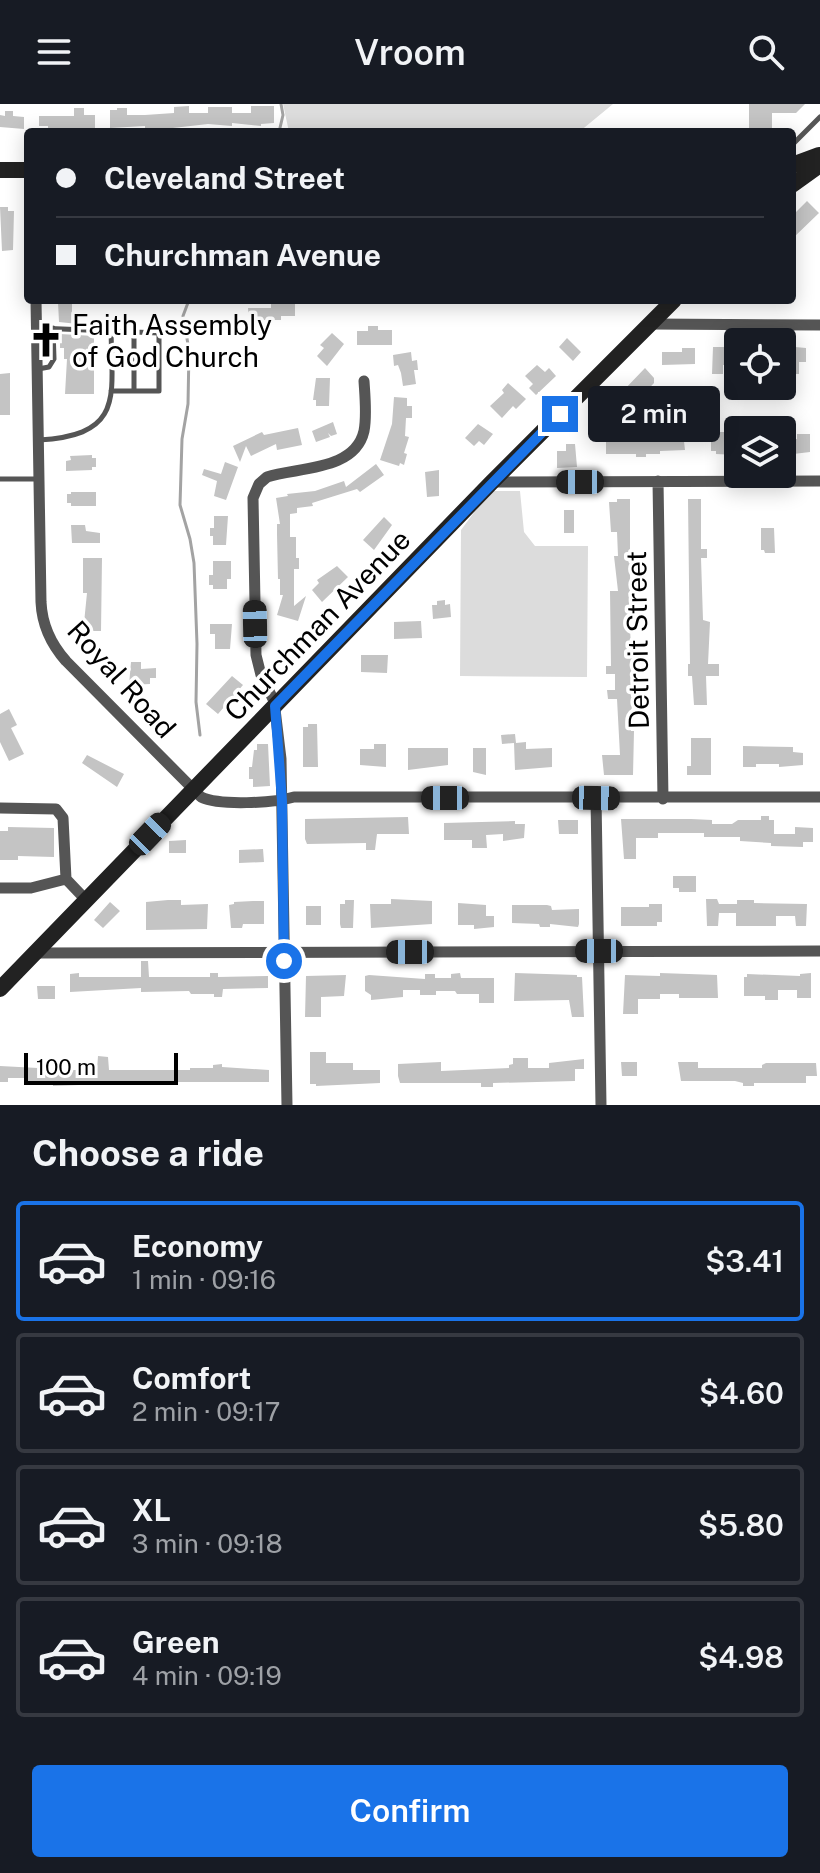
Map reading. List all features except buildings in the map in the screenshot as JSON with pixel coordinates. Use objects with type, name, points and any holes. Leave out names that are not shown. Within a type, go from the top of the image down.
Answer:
[{"type":"main road","points":[[796,163],[820,154]]},
{"type":"main road","points":[[796,182],[820,165]]},
{"type":"main road","points":[[0,170],[24,170]]},
{"type":"main road","name":"Churchman Avenue","points":[[0,989],[492,482],[670,304]]},
{"type":"street","name":"Royal Road","points":[[36,304],[41,602],[47,634],[66,661],[193,790]]},
{"type":"street","points":[[651,324],[820,325]]},
{"type":"street","points":[[287,1105],[282,801],[275,706],[256,655],[253,494],[267,477],[342,459],[354,450],[365,428],[364,381]]},
{"type":"street","name":"Detroit Street","points":[[658,481],[663,799]]},
{"type":"street","points":[[492,482],[820,481]]},
{"type":"street","points":[[193,790],[206,800],[217,801],[282,801],[294,797],[820,797]]},
{"type":"street","points":[[596,798],[601,1105]]},
{"type":"street","points":[[0,808],[56,809],[63,818],[66,879],[86,900]]},
{"type":"street","points":[[0,888],[31,888],[66,879]]},
{"type":"street","points":[[36,953],[820,951]]},
{"type":"lane","points":[[796,141],[820,117]]},
{"type":"lane","points":[[37,328],[159,333],[159,391],[111,391]]},
{"type":"lane","points":[[37,370],[49,367],[54,359],[53,328]]},
{"type":"lane","points":[[38,440],[69,438],[104,418],[111,400],[111,329]]},
{"type":"lane","points":[[134,331],[134,391]]},
{"type":"lane","points":[[0,479],[39,479]]},
{"type":"shaded area","points":[[283,104],[613,104],[584,128],[288,128]]},
{"type":"shaded area","points":[[490,491],[520,491],[524,532],[535,546],[588,546],[587,677],[460,676],[461,530]]},
{"type":"waterway","points":[[280,128],[283,115],[281,104]]},
{"type":"waterway","points":[[188,304],[183,316],[189,350],[188,404],[182,439],[180,505],[194,563],[196,702],[200,735]]},
{"type":"place","name":"Faith Assembly of God Church","points":[[46,340]]},
{"type":"route","points":[[284,961],[282,801],[275,706],[560,414]]}]
